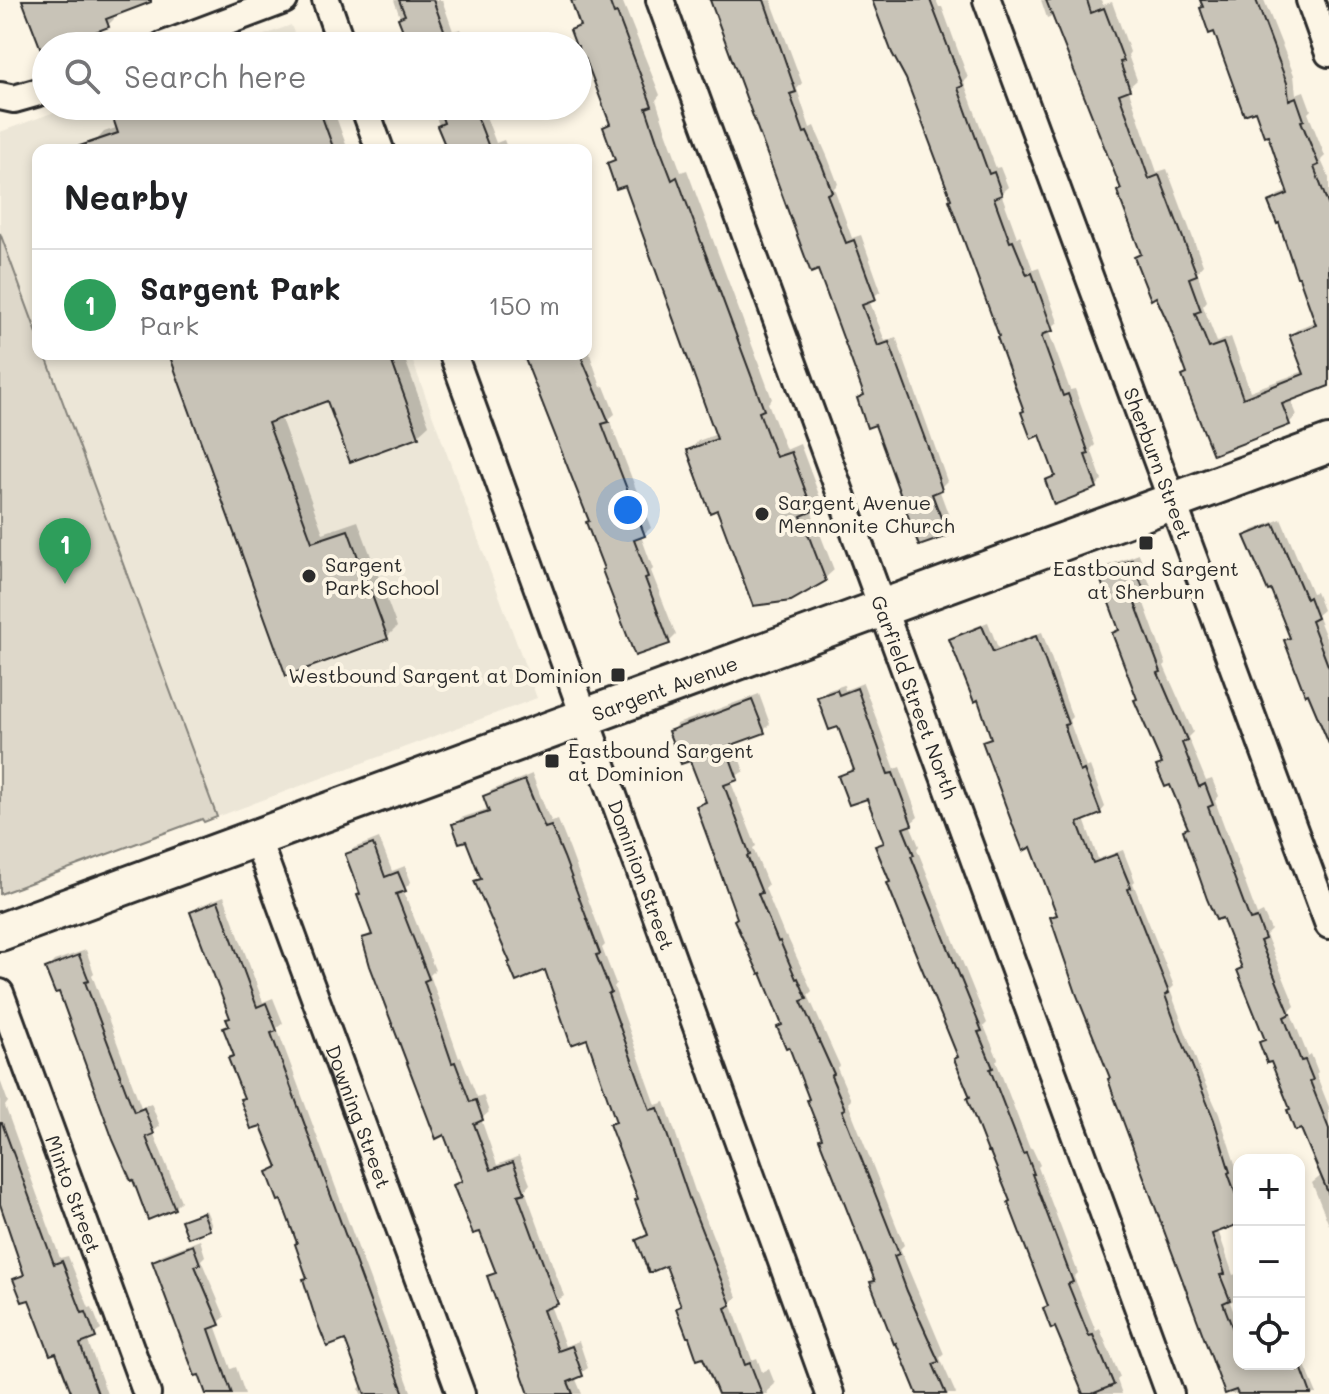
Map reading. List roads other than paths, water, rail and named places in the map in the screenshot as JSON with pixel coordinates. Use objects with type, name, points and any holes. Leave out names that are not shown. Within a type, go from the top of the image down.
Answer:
[{"type":"main road","name":"Sargent Avenue","points":[[0,932],[1329,444]]},
{"type":"street","points":[[199,32],[284,0]]},
{"type":"street","points":[[326,0],[337,32]]},
{"type":"street","name":"Garfield Street North","points":[[660,0],[1170,1394]]},
{"type":"street","name":"Sherburn Street","points":[[987,0],[1329,925]]},
{"type":"street","points":[[1310,0],[1329,53]]},
{"type":"street","points":[[0,96],[14,99],[32,94]]},
{"type":"street","points":[[369,120],[378,144]]},
{"type":"street","name":"Dominion Street","points":[[455,360],[830,1394]]},
{"type":"street","name":"Downing Street","points":[[256,837],[461,1394]]},
{"type":"street","name":"Minto Street","points":[[0,993],[147,1394]]},
{"type":"place","name":"Sargent Avenue Mennonite Church","points":[[762,514]]},
{"type":"place","name":"Eastbound Sargent at Sherburn","points":[[1146,543]]},
{"type":"place","name":"Sargent Park School","points":[[309,576]]},
{"type":"place","name":"Sargent Park","points":[[65,584]]},
{"type":"place","name":"Westbound Sargent at Dominion","points":[[618,675]]},
{"type":"place","name":"Eastbound Sargent at Dominion","points":[[552,761]]}]
